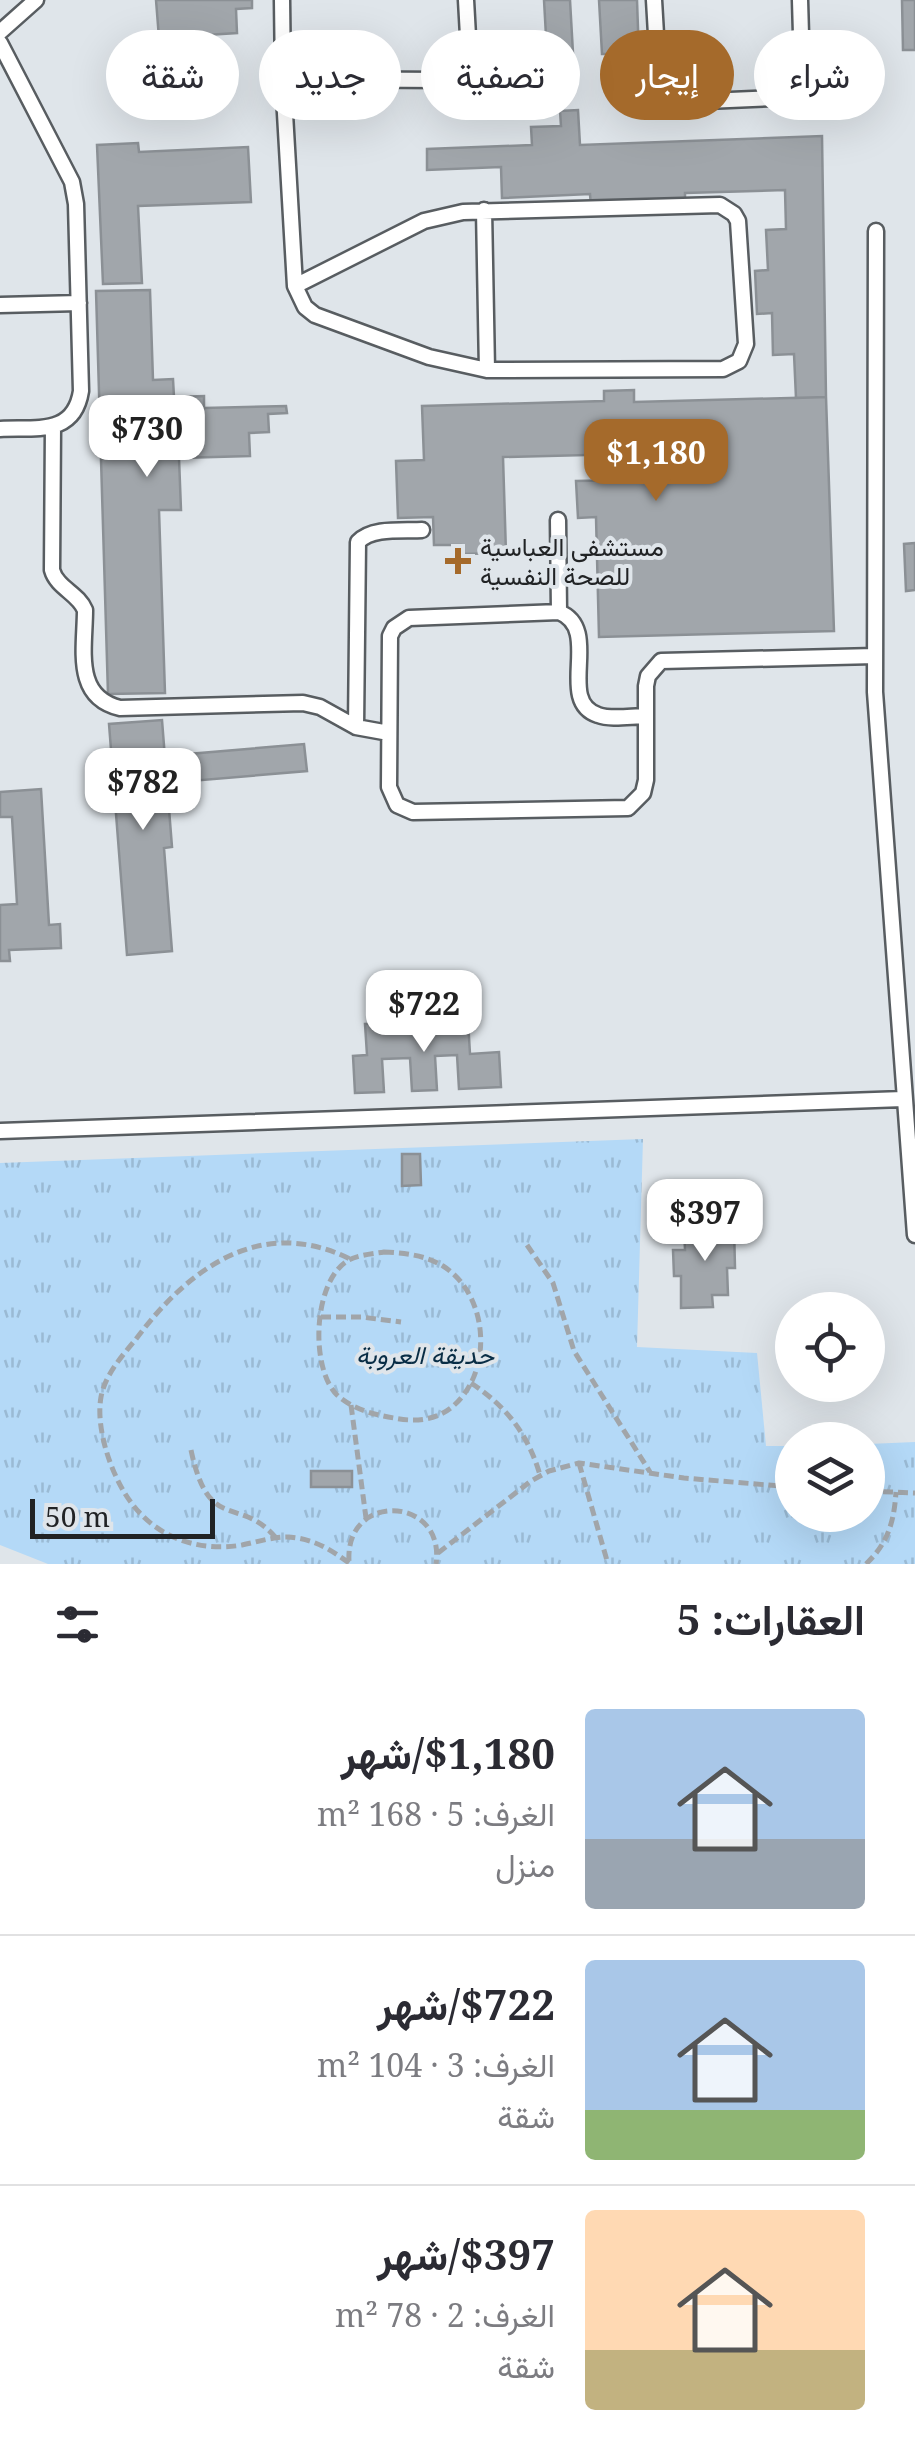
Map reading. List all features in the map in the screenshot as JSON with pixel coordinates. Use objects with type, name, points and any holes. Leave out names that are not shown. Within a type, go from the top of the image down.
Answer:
[{"type":"lane","points":[[0,32],[36,0]]},
{"type":"lane","points":[[282,0],[282,30]]},
{"type":"lane","points":[[401,80],[444,80],[458,75],[469,54],[466,0]]},
{"type":"lane","points":[[654,0],[659,86],[684,102],[775,98],[794,88],[802,69],[800,0]]},
{"type":"lane","points":[[0,43],[72,182],[79,303],[79,404],[75,414],[53,426],[0,428]]},
{"type":"lane","points":[[285,120],[295,286],[305,307],[314,315],[448,363],[487,370],[723,369],[739,361],[746,344],[738,221],[728,208],[712,204],[484,210],[424,221],[295,286]]},
{"type":"lane","points":[[484,210],[487,370]]},
{"type":"lane","points":[[876,231],[875,656],[915,1235]]},
{"type":"lane","points":[[0,305],[79,303]]},
{"type":"lane","points":[[53,426],[52,570],[55,579],[82,601],[84,672],[88,688],[96,698],[120,708],[302,702],[320,707],[356,727],[389,733]]},
{"type":"lane","points":[[558,520],[559,612]]},
{"type":"lane","points":[[356,727],[358,542],[374,533],[422,530]]},
{"type":"lane","points":[[646,716],[602,716],[585,706],[580,696],[578,629],[568,615],[559,612],[410,618],[402,620],[390,636],[389,787],[392,797],[405,810],[628,808],[642,793],[646,780],[648,676],[661,661],[875,656]]},
{"type":"lane","points":[[0,1131],[904,1099]]},
{"type":"path","points":[[350,1259],[329,1282],[321,1317],[323,1371],[339,1397],[388,1417],[420,1420],[454,1406],[471,1383],[478,1359],[480,1319],[460,1281],[444,1266],[424,1257],[384,1252],[350,1259],[317,1245],[281,1240],[258,1244],[219,1261],[189,1282],[144,1327],[120,1359],[102,1393],[101,1418],[112,1461],[130,1502],[164,1534],[203,1546],[238,1546],[276,1538],[316,1542],[349,1564],[351,1538],[366,1518],[379,1512],[406,1512],[429,1527],[438,1553],[436,1564]]},
{"type":"path","points":[[526,1245],[552,1282],[574,1351],[650,1472]]},
{"type":"path","points":[[321,1317],[401,1322]]},
{"type":"path","points":[[471,1383],[508,1412],[534,1453],[540,1475]]},
{"type":"path","points":[[351,1405],[366,1518]]},
{"type":"path","points":[[191,1450],[198,1480],[211,1500],[228,1513],[262,1525],[276,1538]]},
{"type":"path","points":[[579,1464],[608,1564]]},
{"type":"path","points":[[438,1553],[540,1475],[579,1464],[775,1485]]},
{"type":"path","points":[[885,1492],[915,1493]]},
{"type":"path","points":[[866,1564],[887,1538],[896,1492]]},
{"type":"green space","name":"حديقة العروبة","points":[[643,1139],[637,1347],[757,1353],[766,1446],[775,1446],[775,1532],[885,1532],[885,1443],[915,1442],[915,1564],[48,1564],[0,1545],[0,1163]]},
{"type":"building","points":[[156,0],[252,0],[252,8],[236,9],[237,30],[158,30]]},
{"type":"building","points":[[544,0],[570,0],[572,30],[546,30]]},
{"type":"building","points":[[599,0],[637,0],[638,30],[601,30]]},
{"type":"building","points":[[902,0],[915,0],[915,50],[903,50]]},
{"type":"building","points":[[561,120],[579,120],[580,145],[822,136],[826,397],[796,398],[794,354],[773,355],[772,313],[757,314],[755,271],[768,270],[766,230],[786,229],[785,190],[685,193],[685,203],[591,207],[590,194],[502,198],[501,167],[427,170],[427,149],[532,145],[531,127],[561,126]]},
{"type":"building","points":[[138,143],[139,152],[248,147],[251,202],[138,206],[142,283],[103,284],[97,145]]},
{"type":"building","points":[[150,290],[153,380],[173,379],[174,397],[204,396],[204,408],[286,406],[287,413],[268,414],[269,432],[249,433],[250,456],[179,458],[181,510],[159,510],[165,693],[108,694],[96,291]]},
{"type":"building","points":[[634,390],[634,402],[826,397],[834,631],[599,637],[596,517],[578,518],[576,481],[627,480],[627,454],[503,457],[506,553],[462,554],[461,545],[434,545],[433,517],[398,518],[396,461],[424,460],[422,406],[604,401],[604,391]]},
{"type":"building","points":[[915,543],[915,590],[906,591],[904,544]]},
{"type":"building","points":[[162,720],[172,847],[164,848],[172,951],[127,955],[109,724]]},
{"type":"building","points":[[304,744],[307,771],[179,782],[177,755]]},
{"type":"building","points":[[41,789],[49,925],[60,924],[61,948],[9,950],[10,961],[0,961],[0,905],[17,904],[12,817],[0,817],[0,792]]},
{"type":"building","points":[[468,1020],[470,1054],[499,1052],[501,1087],[459,1089],[457,1055],[435,1056],[437,1090],[412,1091],[410,1058],[382,1059],[384,1092],[355,1093],[353,1056],[367,1055],[365,1024]]},
{"type":"building","points":[[402,1154],[420,1154],[421,1185],[402,1186]]},
{"type":"building","points":[[734,1226],[735,1268],[727,1268],[728,1295],[712,1295],[713,1307],[681,1308],[681,1276],[674,1276],[673,1250],[685,1250],[684,1227]]},
{"type":"building","points":[[311,1471],[352,1471],[352,1487],[311,1487]]},
{"type":"place","name":"مستشفى العباسية للصحة النفسية","points":[[458,561]]}]
